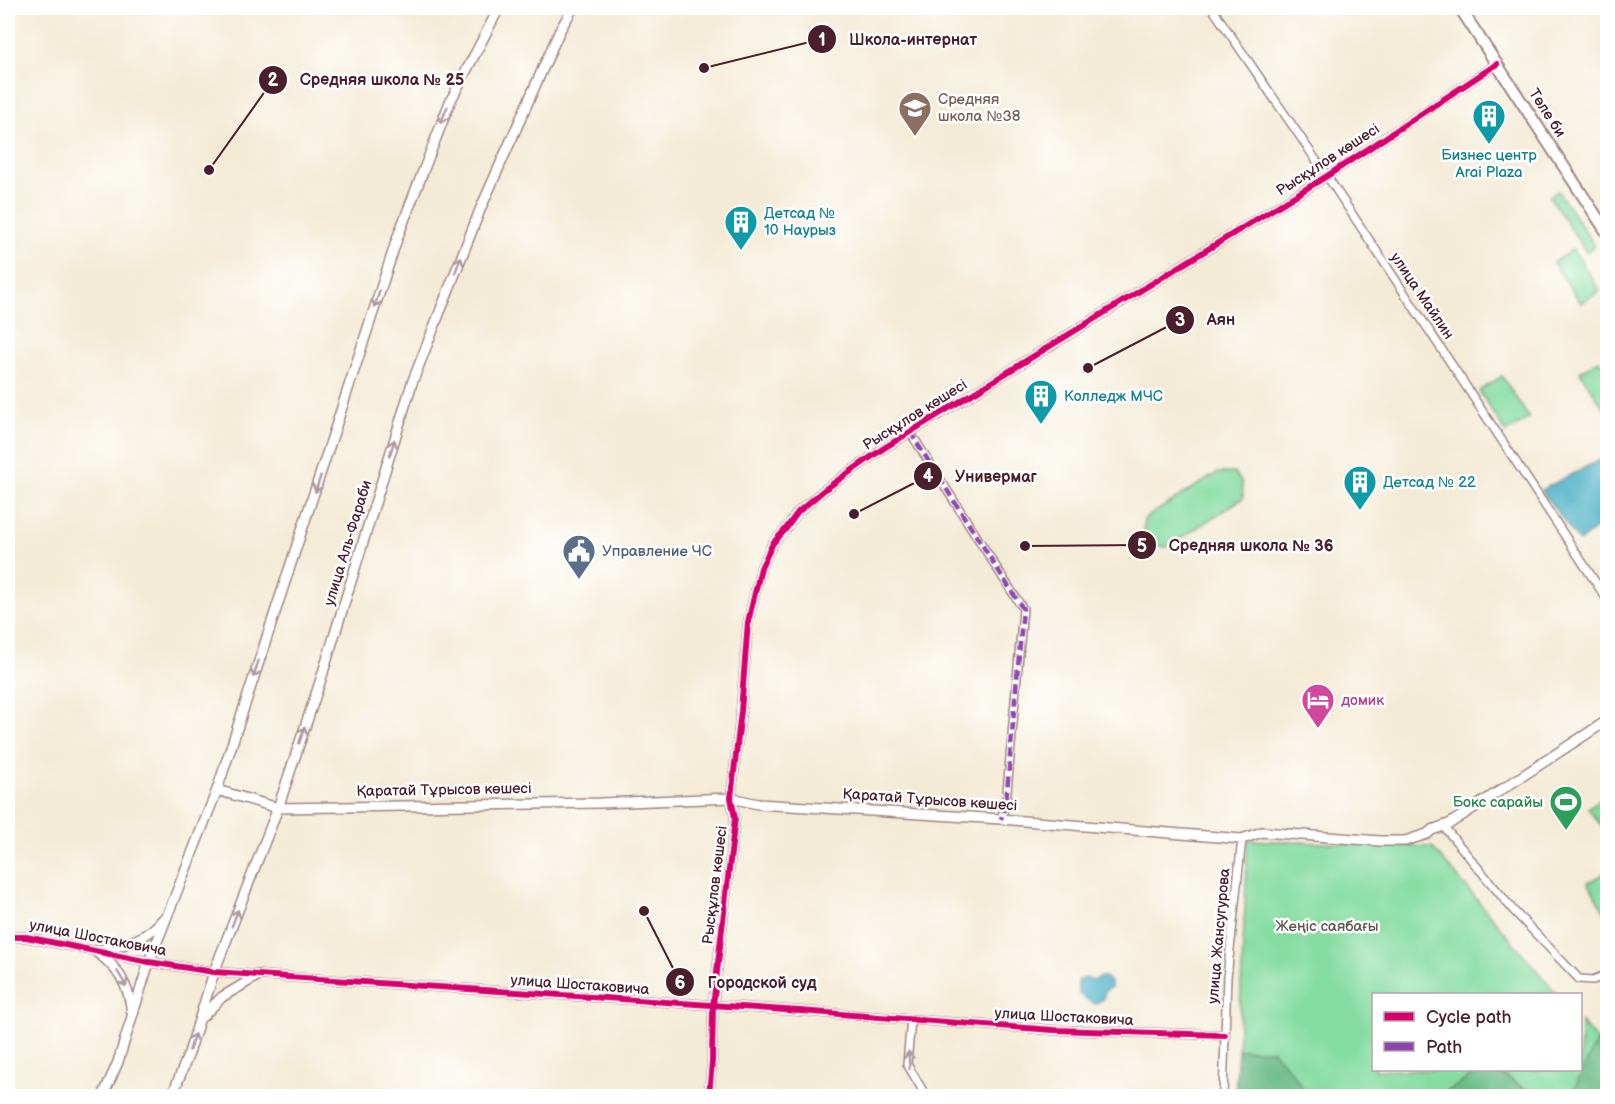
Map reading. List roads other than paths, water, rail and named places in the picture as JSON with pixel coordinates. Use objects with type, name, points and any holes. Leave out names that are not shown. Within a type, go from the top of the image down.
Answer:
[{"type":"main road","points":[[104,1096],[118,1062],[149,962],[217,790],[398,236],[450,102],[499,8]]},
{"type":"main road","name":"улица Аль-Фараби","points":[[172,1096],[214,972],[278,808],[328,657],[412,383],[480,210],[560,30],[573,8]]},
{"type":"main road","name":"Төле би","points":[[1460,8],[1608,234]]},
{"type":"main road","name":"Қаратай Тұрысов көшесі","points":[[217,790],[278,808],[600,803],[731,798],[758,804],[1001,819],[1242,839],[1262,832],[1405,841],[1444,827],[1608,720]]},
{"type":"main road","points":[[95,951],[139,940],[151,932],[169,911]]},
{"type":"main road","points":[[95,951],[109,961],[127,986],[132,1016]]},
{"type":"main road","points":[[199,1021],[222,997],[259,975]]},
{"type":"street","name":"улица Майлин","points":[[1212,8],[1608,601]]},
{"type":"street","name":"Рысқұлов көшесі","points":[[709,1096],[713,1005],[735,818],[731,798],[748,622],[761,568],[773,543],[798,512],[815,497],[884,448],[1327,177],[1497,64]]},
{"type":"street","points":[[910,432],[1023,609],[1006,803],[1001,819]]},
{"type":"street","points":[[1444,827],[1514,911],[1579,979],[1593,980],[1608,974]]},
{"type":"street","name":"улица Жансугурова","points":[[1223,1096],[1227,977],[1242,839]]},
{"type":"street","name":"улица Шостаковича","points":[[8,937],[26,938],[214,972],[1053,1030],[1225,1035]]},
{"type":"street","points":[[911,1019],[907,1064],[926,1096]]},
{"type":"water","points":[[1607,456],[1607,520],[1579,542],[1541,490]]},
{"type":"water","points":[[1105,977],[1111,983],[1111,987],[1105,991],[1103,999],[1095,1004],[1079,993],[1078,985],[1079,980],[1086,978],[1095,980]]},
{"type":"place","name":"Школа-интернат","points":[[704,68]]},
{"type":"place","name":"Средняя школа №38","points":[[915,137]]},
{"type":"place","name":"Бизнес центр Arai Plaza","points":[[1489,145]]},
{"type":"place","name":"Средняя школа № 25","points":[[209,170]]},
{"type":"place","name":"Детсад № 10 Наурыз","points":[[741,251]]},
{"type":"place","name":"Аян","points":[[1088,368]]},
{"type":"place","name":"Колледж МЧС","points":[[1041,425]]},
{"type":"place","name":"Детсад № 22","points":[[1360,511]]},
{"type":"place","name":"Универмаг","points":[[854,514]]},
{"type":"place","name":"Средняя школа № 36","points":[[1025,546]]},
{"type":"place","name":"Управление ЧС","points":[[579,580]]},
{"type":"place","name":"домик","points":[[1318,729]]},
{"type":"place","name":"Бокс сарайы","points":[[1566,831]]},
{"type":"place","name":"Городской суд","points":[[644,911]]},
{"type":"park label","name":"Жеңіс саябағы","points":[[1327,926]]}]
